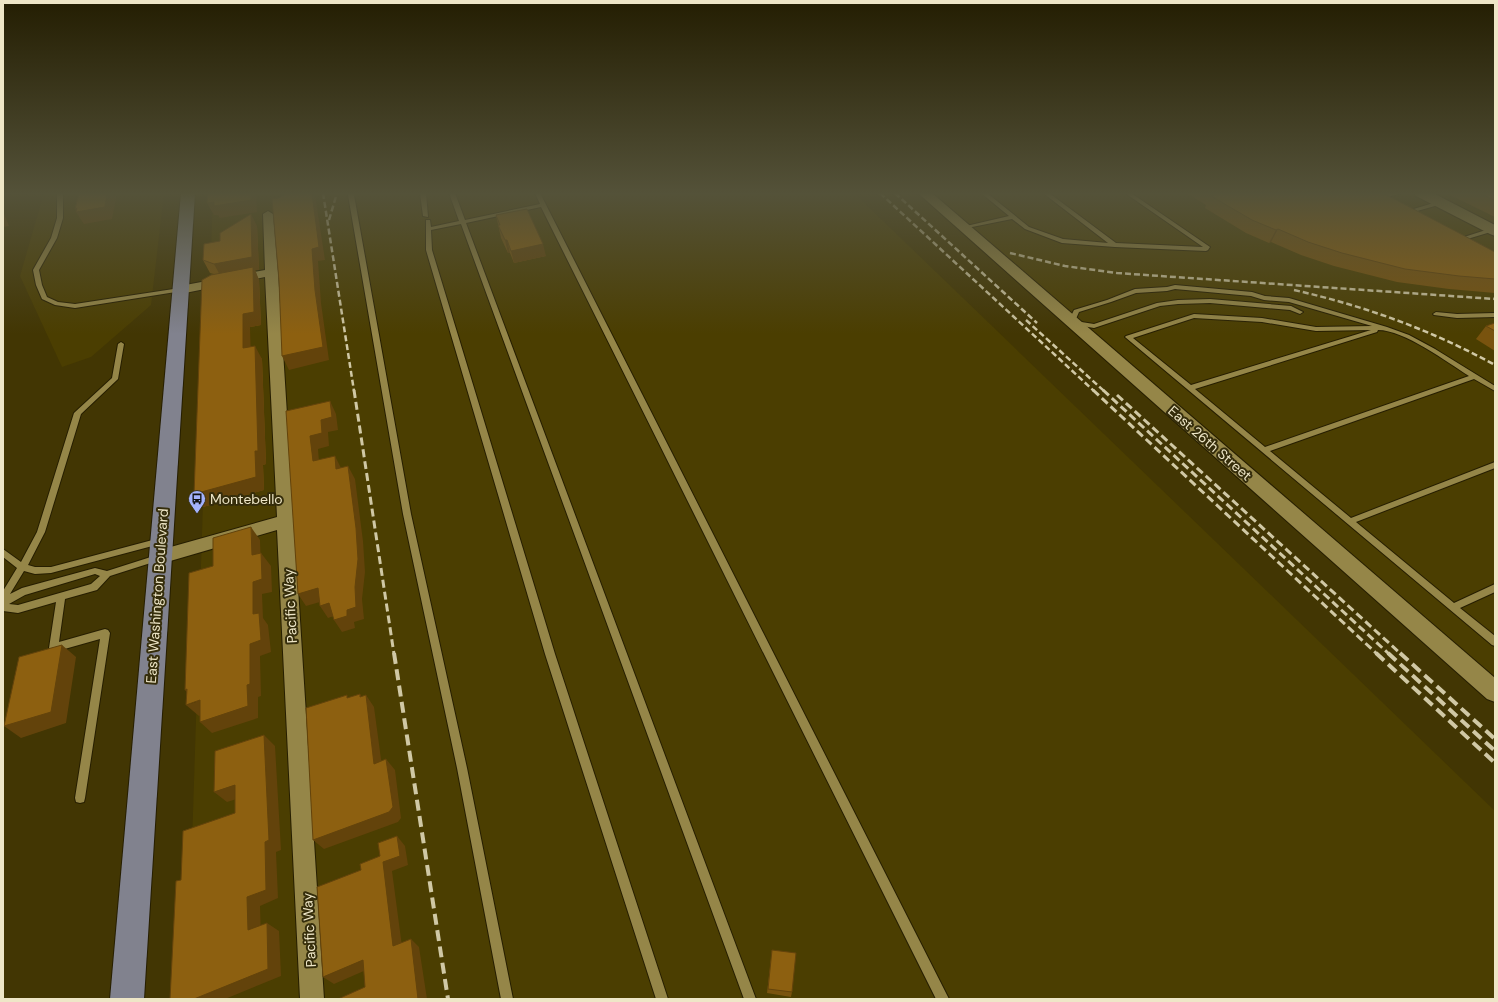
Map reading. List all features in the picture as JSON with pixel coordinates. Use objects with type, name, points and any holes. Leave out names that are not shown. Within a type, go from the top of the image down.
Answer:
[{"type":"main road","name":"East Washington Boulevard","points":[[127,999],[184,240]]},
{"type":"street","name":"Pacific Way","points":[[270,240],[312,999]]},
{"type":"street","name":"East 26th Street","points":[[977,240],[1495,692]]},
{"type":"street","points":[[180,290],[272,272]]},
{"type":"street","points":[[161,549],[286,521]]},
{"type":"lane","points":[[53,240],[36,270],[39,285],[44,298],[57,304],[75,306],[180,290]]},
{"type":"lane","points":[[358,240],[407,514],[462,768],[507,999]]},
{"type":"lane","points":[[428,240],[429,250],[548,647],[662,999]]},
{"type":"lane","points":[[470,240],[750,999]]},
{"type":"lane","points":[[561,240],[943,999]]},
{"type":"lane","points":[[1058,240],[1115,245],[1206,249],[1207,247],[1196,240]]},
{"type":"lane","points":[[1108,240],[1115,245]]},
{"type":"lane","points":[[1316,308],[1293,313],[1227,308],[1200,303],[1167,302],[1094,326],[1071,322],[1076,311],[1136,291],[1167,289],[1177,292],[1253,299],[1264,298],[1289,300],[1385,328],[1407,336],[1433,350],[1495,389]]},
{"type":"lane","points":[[1436,314],[1457,316],[1495,315]]},
{"type":"lane","points":[[1385,328],[1316,329],[1262,320],[1194,316],[1128,337],[1495,642]]},
{"type":"lane","points":[[1190,388],[1385,328]]},
{"type":"lane","points":[[3,598],[41,532],[78,413],[116,379],[121,344]]},
{"type":"lane","points":[[1264,450],[1475,376]]},
{"type":"lane","points":[[1350,521],[1495,465]]},
{"type":"lane","points":[[3,552],[22,567],[34,572],[161,549]]},
{"type":"lane","points":[[3,607],[18,609],[94,587],[107,574],[161,549]]},
{"type":"lane","points":[[3,603],[22,592],[95,571],[107,574]]},
{"type":"lane","points":[[1453,607],[1495,588]]},
{"type":"lane","points":[[61,596],[54,648],[105,633],[80,798]]},
{"type":"shaded area","points":[[30,240],[159,240],[151,305],[91,357],[62,367],[20,276]]},
{"type":"shaded area","points":[[211,240],[903,240],[1495,811],[1495,999],[187,999]]},
{"type":"shaded area","points":[[972,240],[1495,240],[1495,695]]},
{"type":"building","points":[[220,240],[252,240],[252,257],[214,264],[203,260],[204,244]]},
{"type":"building","points":[[275,240],[318,240],[319,247],[312,249],[315,290],[323,347],[282,356],[279,281]]},
{"type":"building","points":[[505,240],[541,240],[543,244],[511,251],[507,240]]},
{"type":"building","points":[[1303,240],[1472,240],[1495,252],[1495,279],[1405,269],[1342,253]]},
{"type":"building","points":[[253,267],[254,312],[243,314],[243,348],[255,346],[258,451],[255,451],[256,477],[194,494],[202,280],[211,275]]},
{"type":"building","points":[[1495,323],[1495,331],[1486,326]]},
{"type":"building","points":[[330,401],[332,417],[321,420],[322,433],[310,436],[313,461],[335,456],[336,469],[348,466],[356,528],[358,559],[355,587],[356,607],[347,610],[347,616],[334,620],[329,603],[320,606],[318,588],[298,594],[286,411]]},
{"type":"building","points":[[251,527],[252,555],[261,553],[262,579],[253,582],[253,614],[259,613],[261,640],[250,644],[250,684],[247,685],[248,706],[200,722],[200,700],[186,705],[187,689],[185,690],[189,573],[213,566],[213,538]]},
{"type":"building","points":[[62,645],[51,712],[4,726],[19,657]]},
{"type":"building","points":[[360,694],[360,697],[366,695],[374,764],[386,759],[393,807],[389,812],[313,840],[306,708],[347,695],[347,698]]},
{"type":"building","points":[[264,735],[269,840],[265,842],[266,890],[247,897],[248,930],[267,923],[268,969],[194,999],[170,999],[176,881],[181,880],[183,831],[235,813],[235,785],[214,792],[215,751]]},
{"type":"building","points":[[397,836],[400,856],[383,862],[393,946],[411,939],[418,999],[338,999],[365,987],[363,960],[323,977],[317,887],[361,870],[360,864],[380,856],[378,843]]},
{"type":"building","points":[[772,950],[796,953],[792,992],[768,989]]},
{"type":"railway","points":[[330,240],[354,391]]},
{"type":"railway","points":[[931,240],[1094,391]]},
{"type":"railway","points":[[946,240],[1037,323]]},
{"type":"railway","points":[[1010,253],[1065,266],[1117,273],[1495,299]]},
{"type":"railway","points":[[1294,290],[1320,296],[1397,320],[1471,352],[1495,365]]},
{"type":"railway","points":[[1026,320],[1104,391]]},
{"type":"railway","points":[[354,390],[394,654]]},
{"type":"railway","points":[[1093,390],[1377,654]]},
{"type":"railway","points":[[1103,390],[1389,654]]},
{"type":"railway","points":[[1117,395],[1401,654]]},
{"type":"railway","points":[[394,653],[448,999]]},
{"type":"railway","points":[[1376,653],[1495,763]]},
{"type":"railway","points":[[1388,653],[1495,751]]},
{"type":"railway","points":[[1400,653],[1495,739]]},
{"type":"place","name":"Montebello","points":[[197,514]]}]
